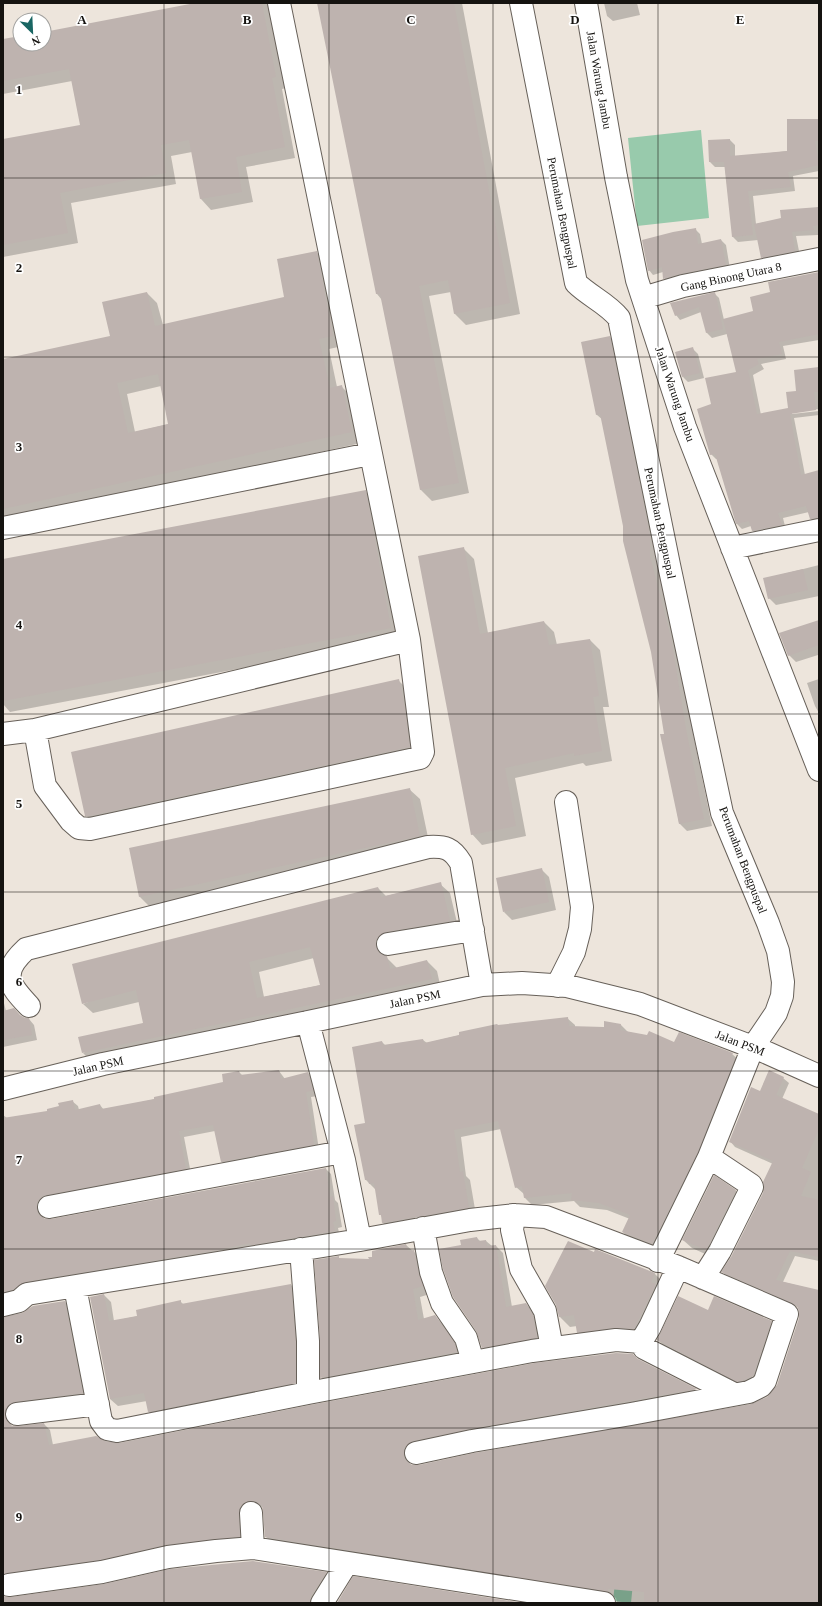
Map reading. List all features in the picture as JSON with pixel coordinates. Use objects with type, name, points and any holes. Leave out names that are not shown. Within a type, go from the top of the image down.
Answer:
[{"type":"street","points":[[36,730],[45,786],[71,821],[79,828],[90,829],[420,758],[423,752],[410,640],[370,454],[279,3]]},
{"type":"street","name":"Perumahan Bengpuspal","points":[[521,3],[576,283],[584,291],[611,308],[619,318],[669,565],[722,813],[778,951],[783,982],[782,996],[776,1014],[753,1047],[709,1157],[658,1261]]},
{"type":"street","name":"Jalan Warung Jambu","points":[[586,3],[616,177],[637,280],[685,427],[819,770]]},
{"type":"street","name":"Gang Binong Utara 8","points":[[643,298],[683,286],[819,259]]},
{"type":"street","points":[[3,528],[370,454]]},
{"type":"street","points":[[732,548],[819,530]]},
{"type":"street","points":[[3,734],[36,730],[410,640]]},
{"type":"street","points":[[556,986],[574,952],[580,929],[582,907],[566,802]]},
{"type":"street","points":[[29,1006],[15,992],[10,979],[10,968],[26,949],[428,847],[442,847],[455,853],[461,863],[482,985]]},
{"type":"street","points":[[388,944],[473,930]]},
{"type":"street","name":"Jalan PSM","points":[[3,1089],[104,1064],[482,985],[522,984],[566,986],[640,1004],[753,1047],[819,1076]]},
{"type":"street","points":[[308,1022],[342,1152],[360,1240]]},
{"type":"street","points":[[49,1207],[342,1152]]},
{"type":"street","points":[[703,1278],[720,1251],[752,1187],[751,1184],[709,1157]]},
{"type":"street","points":[[514,1215],[512,1230],[521,1269],[545,1311],[552,1348]]},
{"type":"street","points":[[3,1305],[19,1301],[27,1294],[360,1240],[470,1220],[514,1215],[546,1217],[658,1261],[678,1267],[787,1314],[770,1369],[762,1386],[749,1392],[480,1439],[416,1453]]},
{"type":"street","points":[[423,1228],[431,1272],[442,1302],[466,1338],[472,1362]]},
{"type":"street","points":[[301,1249],[308,1341],[308,1393]]},
{"type":"street","points":[[640,1342],[650,1327],[678,1267]]},
{"type":"street","points":[[75,1287],[101,1421],[110,1431],[117,1431],[308,1393],[552,1348],[616,1340],[640,1342]]},
{"type":"street","points":[[640,1342],[644,1348],[734,1394]]},
{"type":"street","points":[[17,1414],[98,1404]]},
{"type":"street","points":[[252,1514],[253,1548]]},
{"type":"street","points":[[8,1587],[102,1572],[168,1557],[216,1550],[253,1548],[604,1603]]},
{"type":"street","points":[[322,1603],[348,1563]]},
{"type":"green space","points":[[701,130],[709,218],[637,226],[628,138]]},
{"type":"green space","points":[[616,1572],[634,1573],[631,1603],[613,1601]]},
{"type":"building","points":[[195,3],[262,3],[276,77],[272,78],[285,147],[236,157],[242,192],[200,199],[189,140],[161,145],[166,173],[60,193],[68,233],[3,245],[3,139],[80,125],[69,69],[3,81],[3,39],[12,37],[12,52],[52,52],[52,30]]},
{"type":"building","points":[[317,3],[454,3],[510,303],[454,314],[448,280],[419,286],[459,483],[420,490],[380,294],[376,294]]},
{"type":"building","points":[[787,119],[819,119],[819,141],[815,141],[819,165],[788,172],[791,187],[748,191],[753,235],[732,237],[724,162],[709,162],[708,140],[730,139],[730,156],[787,151]]},
{"type":"building","points":[[819,207],[819,225],[813,226],[814,230],[792,232],[795,251],[761,258],[754,224],[781,218],[780,210]]},
{"type":"building","points":[[696,228],[698,244],[721,239],[726,265],[663,279],[662,267],[648,271],[642,240]]},
{"type":"building","points":[[317,251],[333,336],[319,339],[330,388],[342,385],[352,432],[3,509],[3,359],[110,336],[102,302],[147,292],[155,326],[284,297],[277,259]],"holes":[[[158,374],[168,424],[128,433],[117,383]]]},
{"type":"building","points":[[819,272],[819,334],[779,342],[782,354],[757,359],[759,364],[748,370],[757,414],[788,408],[786,392],[796,391],[794,370],[819,367],[819,392],[814,392],[816,410],[790,414],[801,475],[819,470],[819,518],[810,519],[806,506],[778,513],[782,525],[752,531],[749,521],[736,524],[715,454],[710,455],[697,409],[711,404],[705,378],[736,372],[723,319],[753,311],[750,297],[770,292],[768,282]]},
{"type":"building","points":[[715,292],[723,329],[706,333],[699,307],[675,316],[670,303]]},
{"type":"building","points":[[610,336],[650,535],[650,556],[671,638],[686,729],[704,819],[679,824],[660,734],[664,734],[651,652],[623,541],[623,526],[600,414],[596,415],[581,342]]},
{"type":"building","points":[[693,347],[700,373],[682,377],[675,352]]},
{"type":"building","points":[[366,490],[391,628],[3,701],[3,559]]},
{"type":"building","points":[[464,547],[480,634],[544,621],[549,645],[590,639],[599,696],[593,697],[602,751],[574,756],[574,753],[505,768],[516,826],[471,835],[418,556]]},
{"type":"building","points":[[803,569],[808,590],[768,599],[763,578]]},
{"type":"building","points":[[819,620],[819,645],[788,656],[779,633]]},
{"type":"building","points":[[399,679],[405,708],[410,747],[85,816],[71,752]]},
{"type":"building","points":[[410,788],[420,836],[139,897],[129,848]]},
{"type":"building","points":[[542,868],[549,902],[503,912],[496,878]]},
{"type":"building","points":[[441,882],[450,921],[386,932],[380,935],[376,940],[376,946],[379,952],[387,956],[390,969],[427,960],[432,979],[82,1053],[78,1037],[143,1023],[136,990],[82,1004],[72,964],[378,887],[381,897]],"holes":[[[310,947],[320,985],[257,998],[249,962]]]},
{"type":"building","points":[[14,1008],[20,1015],[25,1018],[29,1018],[32,1035],[3,1040],[3,1011]]},
{"type":"building","points":[[568,1017],[569,1026],[604,1027],[604,1021],[621,1024],[620,1030],[647,1035],[649,1031],[674,1042],[679,1032],[733,1053],[731,1057],[735,1059],[698,1152],[652,1244],[622,1232],[630,1215],[599,1203],[571,1200],[572,1193],[524,1198],[522,1186],[515,1188],[498,1121],[454,1130],[460,1172],[463,1171],[469,1208],[382,1223],[381,1215],[379,1215],[374,1183],[369,1184],[368,1180],[365,1180],[354,1125],[365,1123],[352,1047],[382,1041],[383,1045],[423,1039],[424,1043],[459,1035],[459,1032],[497,1024]]},
{"type":"building","points":[[279,1070],[281,1079],[308,1072],[313,1090],[306,1092],[314,1145],[221,1162],[213,1125],[179,1131],[186,1169],[47,1195],[41,1197],[37,1203],[37,1210],[39,1215],[45,1219],[51,1219],[326,1168],[330,1197],[333,1196],[336,1221],[333,1222],[335,1231],[251,1245],[250,1243],[218,1250],[25,1282],[13,1290],[3,1292],[3,1118],[47,1111],[47,1109],[59,1106],[58,1103],[73,1100],[75,1110],[100,1104],[101,1109],[154,1099],[154,1097],[223,1082],[222,1074],[239,1071],[240,1075]]},
{"type":"building","points":[[769,1070],[784,1077],[776,1095],[819,1114],[819,1129],[802,1168],[811,1172],[801,1196],[819,1200],[819,1257],[790,1251],[776,1280],[819,1290],[818,1603],[644,1602],[644,1592],[608,1589],[608,1592],[265,1537],[262,1506],[257,1502],[251,1501],[244,1503],[240,1508],[240,1537],[166,1545],[100,1560],[3,1574],[3,1317],[22,1313],[33,1306],[65,1301],[83,1393],[15,1402],[9,1404],[5,1415],[7,1421],[12,1426],[44,1423],[49,1445],[96,1436],[105,1441],[119,1443],[534,1363],[616,1353],[633,1354],[638,1359],[697,1389],[470,1429],[413,1441],[404,1449],[406,1461],[412,1465],[419,1465],[474,1453],[751,1404],[767,1397],[777,1385],[799,1318],[799,1311],[797,1306],[792,1303],[721,1272],[731,1257],[763,1193],[763,1182],[773,1161],[729,1142],[751,1087],[760,1091]]},
{"type":"building","points":[[714,1175],[736,1190],[706,1250],[682,1240]]},
{"type":"building","points":[[477,1237],[478,1241],[486,1240],[487,1246],[496,1245],[506,1307],[526,1303],[533,1315],[537,1338],[482,1348],[476,1331],[453,1297],[443,1269],[439,1249],[461,1245],[460,1240]]},
{"type":"building","points":[[568,1241],[594,1252],[595,1249],[655,1273],[651,1282],[656,1284],[634,1329],[615,1328],[577,1333],[574,1315],[559,1317],[556,1305],[545,1286]]},
{"type":"building","points":[[406,1244],[408,1251],[414,1250],[423,1286],[413,1289],[418,1320],[435,1315],[455,1343],[457,1352],[320,1378],[320,1340],[314,1260],[339,1256],[339,1258],[369,1259],[368,1257],[372,1257],[372,1251]]},
{"type":"building","points":[[291,1284],[296,1341],[296,1383],[148,1412],[144,1393],[110,1399],[90,1297],[104,1294],[109,1321],[137,1316],[136,1310],[181,1300],[181,1304]]},
{"type":"building","points":[[678,1296],[708,1310],[714,1296],[772,1321],[753,1376],[737,1382],[657,1340]]},
{"type":"building","points":[[253,1561],[327,1572],[311,1596],[310,1603],[3,1603],[3,1596],[11,1597],[104,1584],[170,1569]]},
{"type":"building","points":[[353,1576],[523,1603],[337,1603]]}]
